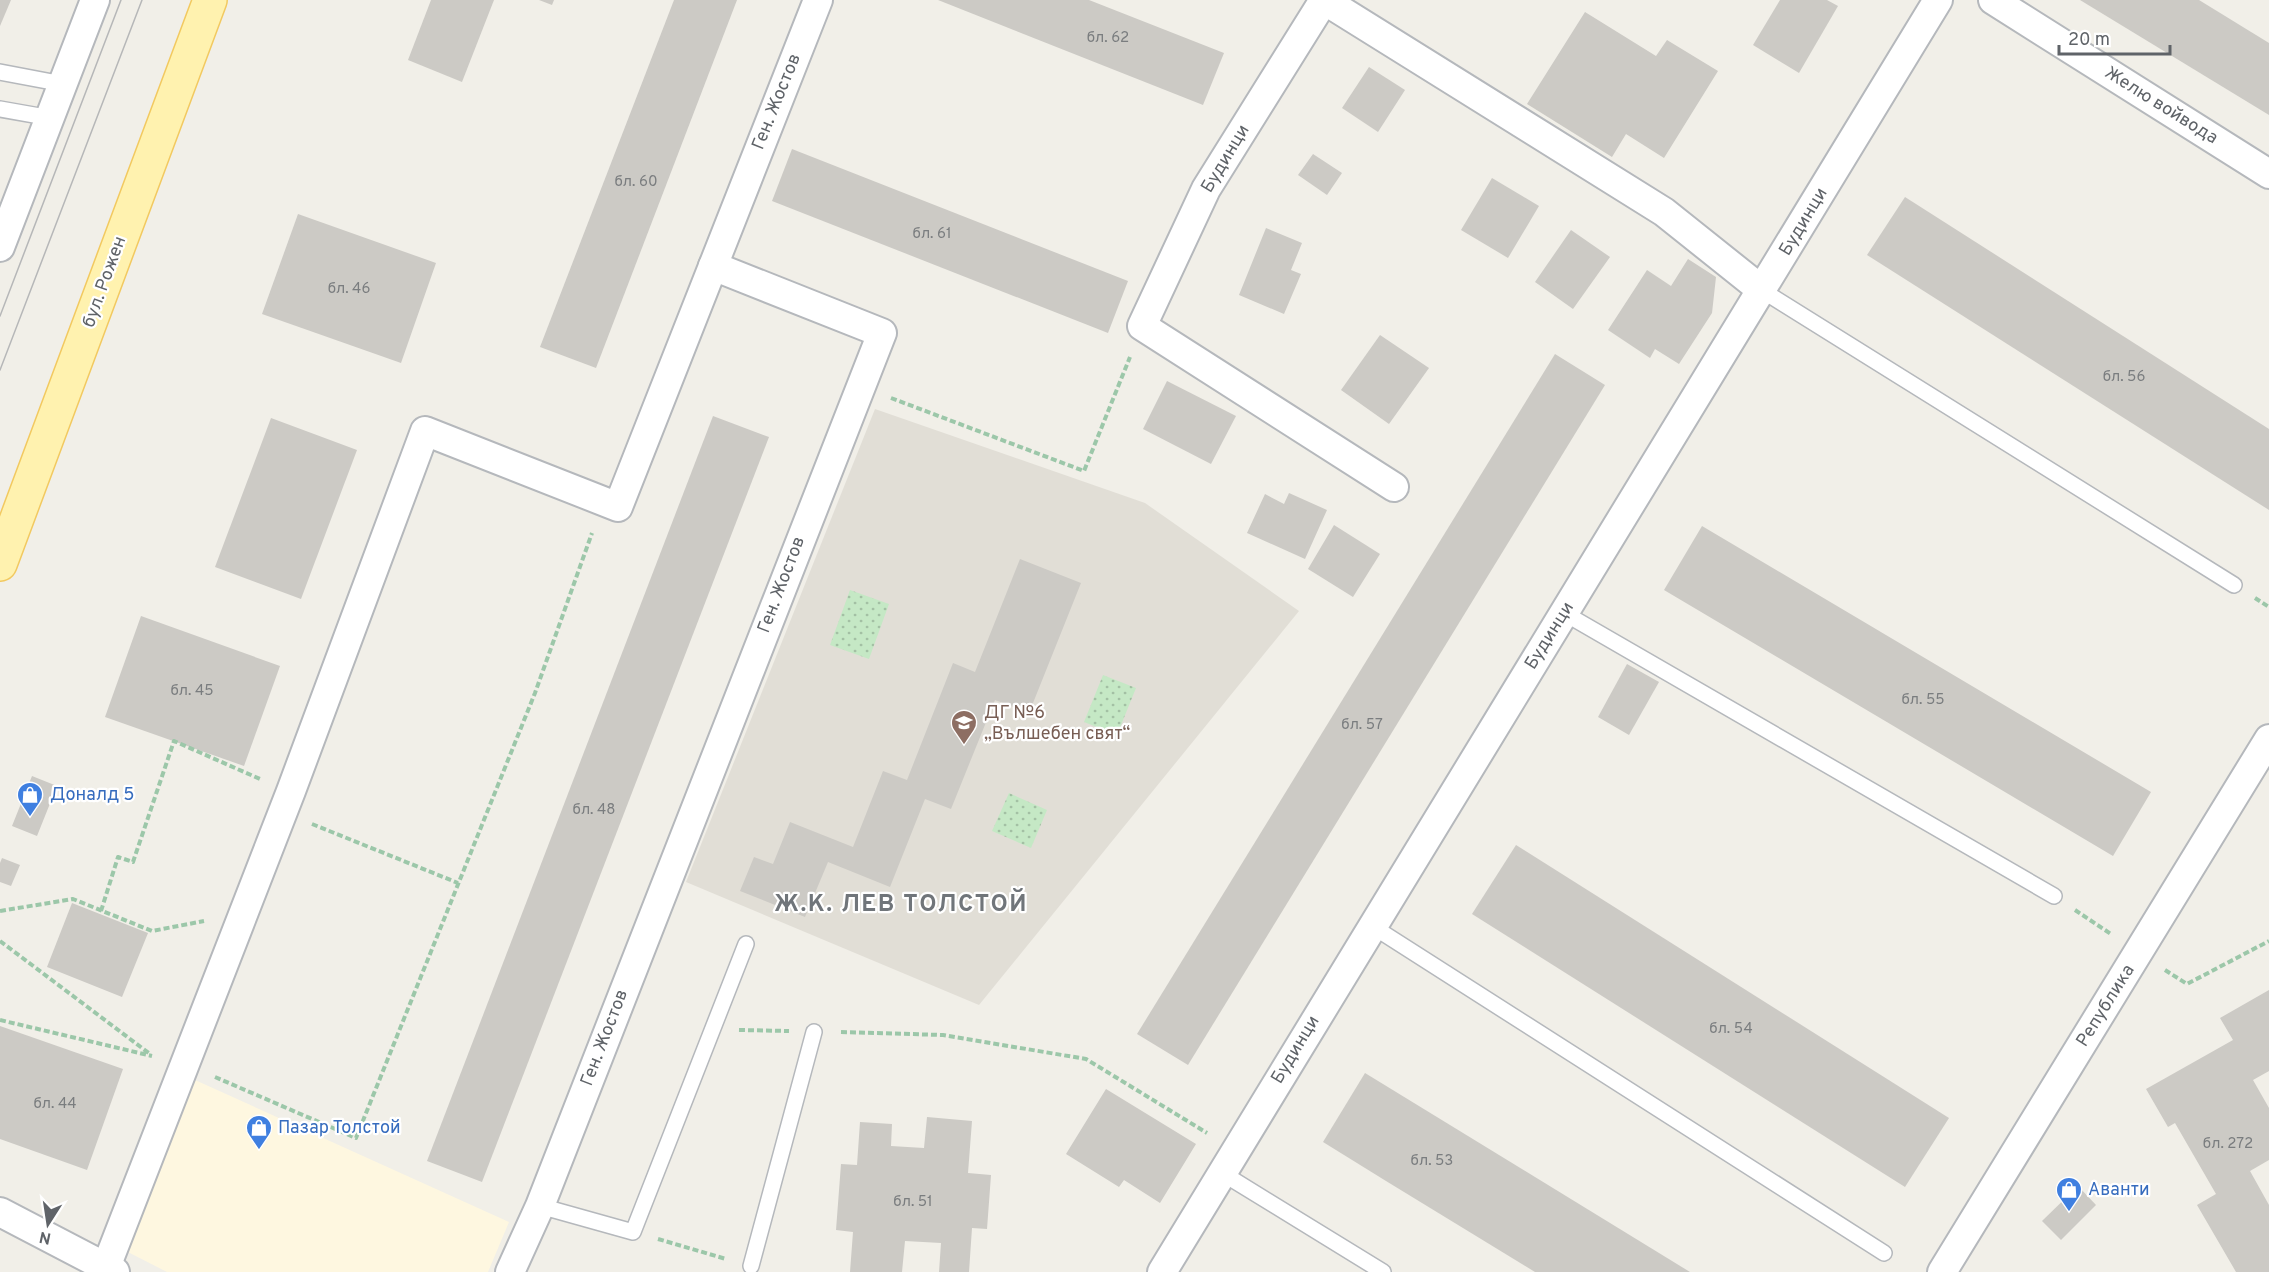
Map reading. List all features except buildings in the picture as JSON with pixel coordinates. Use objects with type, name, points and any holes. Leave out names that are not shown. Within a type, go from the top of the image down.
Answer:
[{"type":"main road","name":"бул. Рожен","points":[[0,564],[210,0]]},
{"type":"street","points":[[0,247],[95,0]]},
{"type":"street","name":"Ген. Жостов","points":[[510,1272],[540,1206],[882,333],[712,266],[818,0]]},
{"type":"street","points":[[1324,0],[1664,212],[1763,291]]},
{"type":"street","name":"Будинци","points":[[1142,326],[1206,189],[1324,0]]},
{"type":"street","name":"Будинци","points":[[1162,1272],[1763,291],[1938,0]]},
{"type":"street","name":"Желю войвода","points":[[1993,0],[2269,174]]},
{"type":"street","points":[[0,1212],[111,1270],[184,1064],[287,802],[425,431],[618,507],[712,266]]},
{"type":"street","points":[[1142,326],[1394,487]]},
{"type":"street","name":"Република","points":[[1942,1272],[2269,739]]},
{"type":"lane","points":[[0,72],[63,84]]},
{"type":"lane","points":[[0,109],[51,118]]},
{"type":"lane","points":[[1763,291],[2234,585]]},
{"type":"lane","points":[[1564,613],[2054,896]]},
{"type":"lane","points":[[1372,926],[1884,1253]]},
{"type":"lane","points":[[540,1206],[633,1232],[746,944]]},
{"type":"lane","points":[[751,1266],[814,1032]]},
{"type":"lane","points":[[1229,1161],[1383,1272]]},
{"type":"path","points":[[861,387],[1084,471],[1142,326]]},
{"type":"path","points":[[184,1064],[356,1138],[535,693],[603,501]]},
{"type":"path","points":[[101,911],[118,857],[134,862],[174,741],[242,773],[287,802],[458,883]]},
{"type":"path","points":[[0,911],[74,899],[152,931],[243,914]]},
{"type":"path","points":[[0,941],[153,1056],[0,1020]]},
{"type":"path","points":[[2187,984],[2269,941]]},
{"type":"path","points":[[712,1029],[943,1035],[1086,1059],[1229,1161]]},
{"type":"path","points":[[633,1232],[751,1266]]},
{"type":"shaded area","name":"ДГ №6 „Вълшебен свят“","points":[[875,409],[1145,503],[1299,611],[979,1005],[686,882]]},
{"type":"shaded area","name":"Пазар Толстой","points":[[195,1080],[509,1222],[488,1272],[167,1272],[124,1250]]},
{"type":"green space","points":[[850,590],[889,604],[869,659],[830,645]]},
{"type":"green space","points":[[1103,675],[1136,688],[1117,735],[1084,722]]},
{"type":"green space","points":[[1009,793],[1047,810],[1031,848],[992,831]]},
{"type":"tram line","points":[[0,316],[121,0]]},
{"type":"tram line","points":[[0,370],[142,0]]},
{"type":"place","name":"ДГ №6 „Вълшебен свят“","points":[[964,746]]},
{"type":"place","name":"Доналд 5","points":[[30,818]]},
{"type":"place","name":"Пазар Толстой","points":[[259,1151]]},
{"type":"place","name":"Аванти","points":[[2069,1213]]},
{"type":"district","name":"Ж.К. ЛЕВ ТОЛСТОЙ","points":[[901,905]]}]
